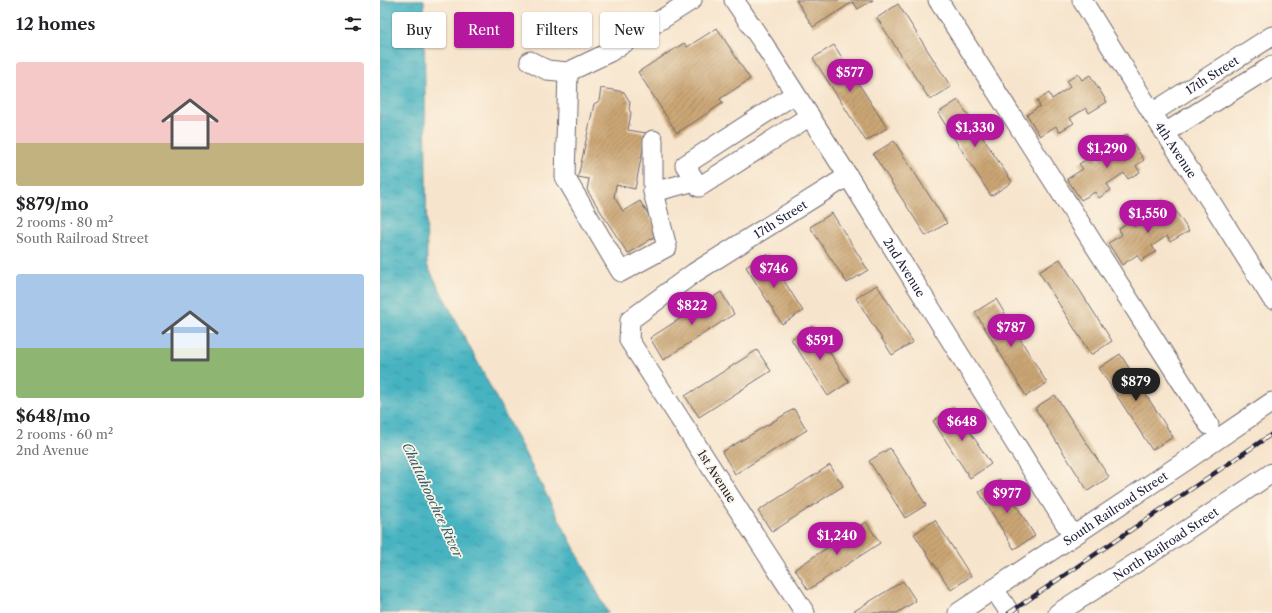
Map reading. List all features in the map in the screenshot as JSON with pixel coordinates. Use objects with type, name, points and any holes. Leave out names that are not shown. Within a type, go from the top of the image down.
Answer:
[{"type":"street","points":[[530,61],[547,70],[568,72],[610,52],[692,0]]},
{"type":"street","name":"2nd Avenue","points":[[734,0],[848,176],[1073,536]]},
{"type":"street","points":[[938,0],[1209,425]]},
{"type":"street","name":"4th Avenue","points":[[1082,0],[1152,113],[1212,202],[1272,299]]},
{"type":"street","name":"17th Street","points":[[1152,113],[1272,36]]},
{"type":"street","name":"17th Street","points":[[1165,133],[1272,66]]},
{"type":"street","points":[[568,72],[565,176],[621,272],[667,247],[653,192],[654,140]]},
{"type":"street","points":[[795,94],[684,165],[699,188],[810,116]]},
{"type":"street","name":"17th Street","points":[[630,340],[630,320],[694,273],[848,176]]},
{"type":"street","points":[[653,192],[695,181]]},
{"type":"street","name":"1st Avenue","points":[[630,340],[805,613]]},
{"type":"street","name":"South Railroad Street","points":[[958,613],[1272,402]]},
{"type":"street","name":"North Railroad Street","points":[[1058,613],[1272,473]]},
{"type":"street","points":[[994,589],[1010,613]]},
{"type":"water","name":"Chattahoochee River","points":[[380,0],[424,0],[424,12],[392,12],[392,48],[425,48],[427,265],[608,613],[380,613]]},
{"type":"building","points":[[796,0],[873,0],[858,9],[853,2],[813,27]]},
{"type":"building","points":[[898,4],[951,87],[930,100],[877,18]]},
{"type":"building","points":[[717,28],[750,79],[720,99],[723,103],[677,133],[638,72],[684,43],[687,47]]},
{"type":"building","points":[[834,45],[887,128],[866,141],[813,58]]},
{"type":"building","points":[[1078,74],[1082,80],[1090,75],[1107,102],[1089,113],[1086,108],[1070,118],[1074,123],[1059,132],[1056,126],[1040,136],[1027,115],[1040,106],[1037,101],[1049,93],[1052,99],[1070,87],[1067,81]]},
{"type":"building","points":[[601,88],[624,92],[630,102],[629,109],[631,113],[628,130],[646,133],[635,189],[616,185],[614,197],[623,211],[640,201],[660,233],[628,254],[587,190],[589,179],[578,177],[594,104],[599,101]]},
{"type":"building","points":[[958,100],[1012,182],[991,196],[938,113]]},
{"type":"building","points":[[1127,134],[1144,160],[1136,166],[1140,172],[1128,179],[1124,173],[1107,184],[1111,190],[1099,198],[1095,192],[1081,200],[1067,179],[1083,169],[1079,164],[1094,155],[1098,161],[1113,151],[1110,146]]},
{"type":"building","points":[[894,141],[947,223],[926,236],[873,154]]},
{"type":"building","points":[[1160,203],[1164,209],[1171,204],[1189,231],[1170,242],[1167,236],[1152,246],[1156,252],[1141,261],[1137,255],[1122,265],[1108,243],[1122,235],[1119,229],[1130,221],[1134,227],[1151,216],[1147,210]]},
{"type":"building","points":[[832,213],[868,270],[847,283],[810,227]]},
{"type":"building","points":[[767,254],[803,311],[782,324],[746,267]]},
{"type":"building","points":[[1060,259],[1112,341],[1091,355],[1039,272]]},
{"type":"building","points":[[877,285],[913,342],[892,355],[856,298]]},
{"type":"building","points":[[721,292],[734,314],[663,360],[650,338]]},
{"type":"building","points":[[996,299],[1047,383],[1026,396],[975,312]]},
{"type":"building","points":[[812,326],[849,382],[828,396],[791,339]]},
{"type":"building","points":[[757,350],[771,371],[699,417],[685,396]]},
{"type":"building","points":[[1120,354],[1173,437],[1152,450],[1099,368]]},
{"type":"building","points":[[1055,395],[1109,477],[1088,491],[1035,408]]},
{"type":"building","points":[[954,407],[991,464],[970,478],[933,421]]},
{"type":"building","points":[[794,409],[807,430],[735,474],[722,452]]},
{"type":"building","points":[[890,448],[926,505],[905,518],[869,461]]},
{"type":"building","points":[[830,465],[843,486],[772,532],[758,511]]},
{"type":"building","points":[[1000,479],[1035,536],[1014,549],[979,492]]},
{"type":"building","points":[[935,520],[971,576],[951,590],[914,534]]},
{"type":"building","points":[[866,522],[880,543],[808,590],[795,569]]},
{"type":"building","points":[[903,581],[916,601],[897,613],[851,613]]},
{"type":"railway","points":[[1009,613],[1272,434]]}]
